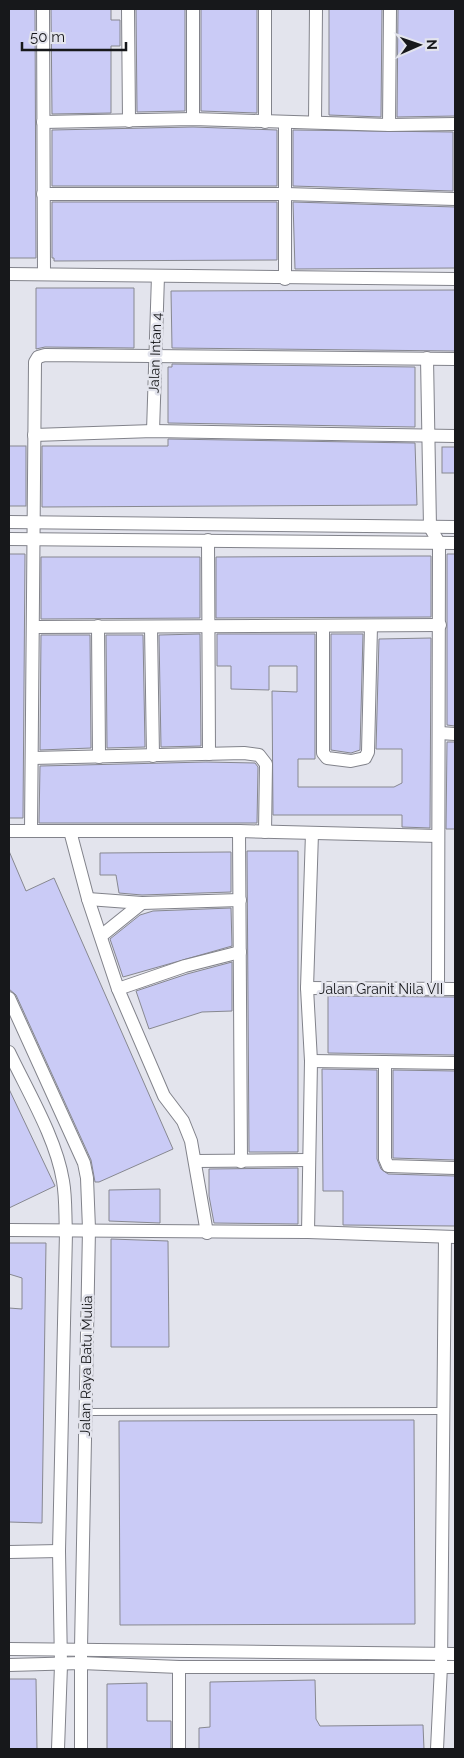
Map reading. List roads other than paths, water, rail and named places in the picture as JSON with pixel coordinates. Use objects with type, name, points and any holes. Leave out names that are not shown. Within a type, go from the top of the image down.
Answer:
[{"type":"street","points":[[43,9],[44,273]]},
{"type":"street","points":[[128,9],[129,121]]},
{"type":"street","points":[[193,9],[193,119]]},
{"type":"street","points":[[265,9],[265,122]]},
{"type":"street","points":[[315,121],[316,9]]},
{"type":"street","points":[[390,9],[390,125]]},
{"type":"street","points":[[43,122],[193,119],[265,122],[315,121],[390,125],[455,124]]},
{"type":"street","points":[[285,122],[285,279]]},
{"type":"street","points":[[44,194],[286,194],[455,199]]},
{"type":"street","points":[[9,274],[44,273],[285,279],[455,279]]},
{"type":"street","name":"Jalan Intan 4","points":[[153,431],[158,276]]},
{"type":"street","points":[[31,831],[35,362],[38,357],[45,354],[455,359]]},
{"type":"street","points":[[427,358],[430,527],[439,543],[438,989]]},
{"type":"street","points":[[34,435],[153,431],[455,436]]},
{"type":"street","points":[[9,522],[455,527]]},
{"type":"street","points":[[9,539],[455,543]]},
{"type":"street","points":[[208,540],[209,754]]},
{"type":"street","points":[[34,626],[208,628],[440,625]]},
{"type":"street","points":[[98,626],[99,757]]},
{"type":"street","points":[[151,626],[153,756]]},
{"type":"street","points":[[323,626],[323,753],[327,758],[351,761],[365,758],[368,752],[371,626]]},
{"type":"street","points":[[440,733],[455,734]]},
{"type":"street","points":[[32,758],[252,753],[263,758],[266,764],[265,832]]},
{"type":"street","points":[[9,831],[239,831],[438,836]]},
{"type":"street","points":[[70,831],[88,899],[118,989],[164,1096],[183,1121],[196,1161],[207,1233]]},
{"type":"street","points":[[239,831],[241,1162]]},
{"type":"street","points":[[308,1232],[311,1061],[307,988],[312,833]]},
{"type":"street","points":[[88,899],[142,903],[240,900]]},
{"type":"street","points":[[101,936],[142,903]]},
{"type":"street","points":[[118,989],[185,966],[240,952]]},
{"type":"street","name":"Jalan Granit Nila VII","points":[[307,988],[455,989]]},
{"type":"street","name":"Jalan Raya Batu Mulia","points":[[9,998],[84,1163],[87,1178],[89,1229],[80,1663],[81,1749]]},
{"type":"street","points":[[9,1052],[44,1126],[63,1180],[66,1232],[59,1551],[61,1664],[58,1749]]},
{"type":"street","points":[[311,1061],[455,1063]]},
{"type":"street","points":[[385,1062],[385,1159],[388,1166],[455,1168]]},
{"type":"street","points":[[196,1161],[308,1160]]},
{"type":"street","points":[[9,1230],[66,1232],[89,1229],[207,1233],[308,1232],[450,1237],[441,1660],[437,1749]]},
{"type":"street","points":[[9,1552],[59,1551]]},
{"type":"street","points":[[9,1649],[81,1648],[441,1660],[455,1667]]},
{"type":"street","points":[[9,1665],[80,1663],[179,1667],[441,1660],[455,1654]]},
{"type":"street","points":[[179,1667],[179,1749]]},
{"type":"lane","points":[[85,1412],[447,1419]]}]
